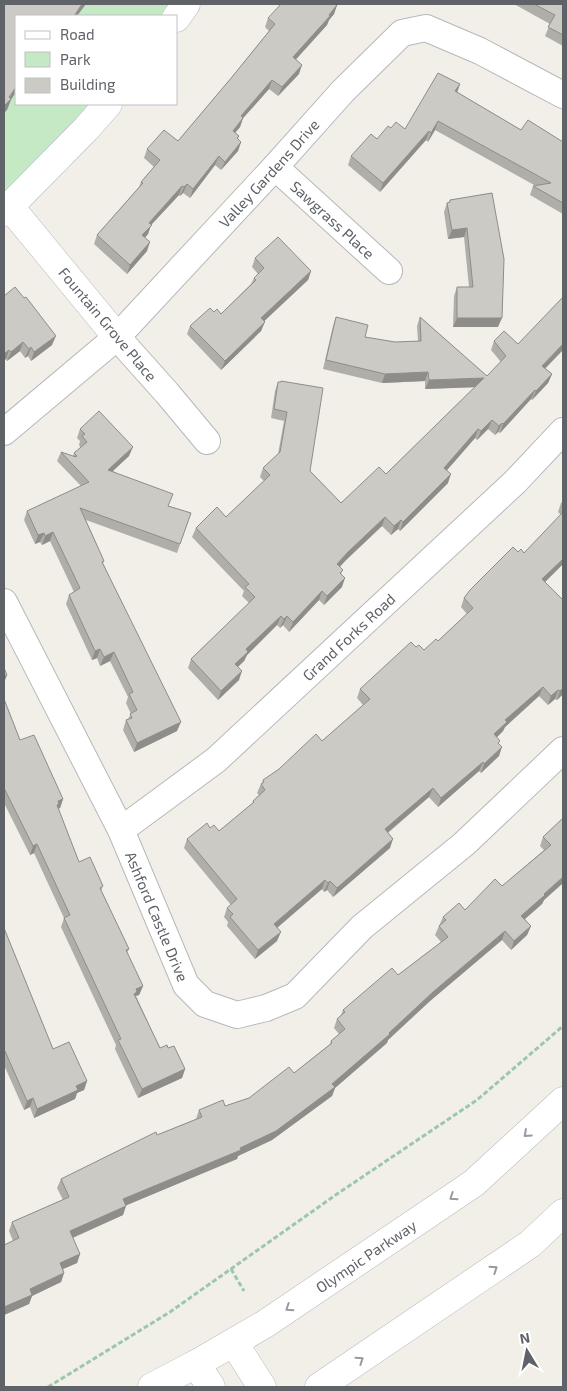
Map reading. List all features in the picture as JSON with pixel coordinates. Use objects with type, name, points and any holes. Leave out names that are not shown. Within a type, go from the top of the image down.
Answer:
[{"type":"main road","points":[[178,15],[186,4]]},
{"type":"main road","points":[[7,209],[107,105]]},
{"type":"main road","name":"Fountain Grove Place","points":[[7,209],[117,337]]},
{"type":"main road","name":"Olympic Parkway","points":[[152,1387],[265,1324],[474,1183],[563,1102]]},
{"type":"main road","points":[[319,1387],[530,1244],[563,1213]]},
{"type":"main road","points":[[234,1343],[262,1387]]},
{"type":"main road","points":[[196,1364],[211,1387]]},
{"type":"street","name":"Valley Gardens Drive","points":[[4,432],[117,337],[343,91],[402,33],[426,28],[480,51],[563,95]]},
{"type":"street","name":"Sawgrass Place","points":[[275,167],[389,271]]},
{"type":"street","name":"Fountain Grove Place","points":[[117,337],[207,441]]},
{"type":"street","name":"Grand Forks Road","points":[[121,830],[216,760],[515,482],[563,431]]},
{"type":"street","name":"Ashford Castle Drive","points":[[4,602],[121,830],[186,985],[205,1004],[237,1015],[266,1008],[295,996],[362,927],[464,844],[563,750]]},
{"type":"path","points":[[48,1387],[170,1312],[337,1194],[477,1100],[563,1026]]},
{"type":"path","points":[[231,1270],[244,1291]]},
{"type":"green space","points":[[4,4],[187,4],[177,15],[15,15],[15,105],[108,105],[4,213]]},
{"type":"building","points":[[4,4],[82,4],[75,15],[15,15],[15,88],[9,97],[11,99],[4,106]]},
{"type":"building","points":[[281,4],[337,5],[330,16],[293,57],[302,65],[282,87],[272,80],[241,116],[243,118],[233,131],[239,136],[237,138],[241,142],[225,162],[219,156],[193,189],[187,184],[184,187],[182,186],[149,223],[152,225],[142,235],[150,242],[130,265],[97,235],[143,183],[141,182],[160,160],[147,149],[164,130],[178,141],[275,24],[268,18]]},
{"type":"building","points":[[534,4],[563,4],[563,35],[548,27],[555,15]]},
{"type":"building","points":[[438,73],[460,84],[455,91],[521,130],[528,120],[563,142],[563,203],[533,186],[551,183],[438,121],[431,133],[429,131],[383,183],[351,156],[371,134],[377,139],[388,126],[391,128],[396,122],[405,129]]},
{"type":"building","points":[[492,193],[504,259],[502,318],[457,318],[457,287],[473,287],[467,228],[452,230],[447,203],[450,200]]},
{"type":"building","points":[[278,237],[311,271],[261,318],[265,322],[225,361],[190,326],[210,308],[214,312],[217,309],[221,314],[256,280],[254,278],[264,268],[255,258]]},
{"type":"building","points":[[15,287],[24,298],[26,297],[56,336],[34,352],[31,347],[29,349],[23,342],[11,352],[9,350],[4,354],[4,296]]},
{"type":"building","points":[[563,297],[563,344],[542,366],[552,374],[503,424],[499,426],[492,420],[481,431],[478,429],[444,468],[451,474],[403,522],[401,520],[394,526],[385,517],[348,552],[337,564],[343,570],[340,573],[345,578],[327,596],[322,591],[293,622],[287,616],[284,619],[281,616],[246,649],[248,652],[235,664],[242,671],[221,691],[191,659],[255,597],[245,587],[249,584],[196,528],[217,507],[226,517],[270,475],[263,468],[280,452],[287,412],[274,409],[278,382],[323,388],[310,471],[341,503],[379,467],[386,474],[484,378],[429,380],[428,372],[385,374],[326,360],[336,317],[368,325],[365,337],[395,342],[421,341],[420,317],[487,376],[506,356],[494,341],[504,331],[518,344]]},
{"type":"building","points":[[99,411],[133,447],[108,470],[173,494],[168,506],[191,513],[180,544],[80,508],[104,561],[102,562],[181,722],[137,743],[126,720],[132,718],[130,714],[137,710],[129,694],[133,692],[114,652],[104,657],[100,649],[95,651],[69,595],[80,588],[53,532],[45,536],[44,533],[38,535],[27,511],[89,482],[61,452],[77,456],[74,453],[87,442],[82,436],[85,434],[80,429]]},
{"type":"building","points":[[563,512],[563,559],[542,579],[563,600],[563,688],[551,696],[543,687],[505,720],[507,722],[494,734],[502,747],[484,764],[483,762],[441,798],[433,788],[385,829],[393,839],[337,888],[330,881],[328,883],[325,880],[274,924],[281,932],[258,950],[230,917],[233,914],[227,908],[237,899],[187,839],[207,823],[210,828],[214,825],[219,831],[254,802],[265,790],[261,784],[264,782],[263,780],[279,769],[316,734],[322,741],[370,699],[360,689],[411,642],[416,647],[419,645],[424,650],[436,639],[438,641],[473,608],[464,598],[470,590],[513,547],[518,552],[521,549],[524,553]]},
{"type":"building","points":[[4,699],[20,740],[34,735],[63,799],[58,801],[59,804],[57,805],[79,862],[90,857],[103,886],[100,888],[129,949],[126,950],[143,986],[136,989],[137,992],[134,994],[160,1048],[167,1045],[168,1048],[174,1046],[185,1069],[142,1089],[118,1040],[121,1039],[64,918],[70,915],[37,844],[33,846],[4,788]]},
{"type":"building","points":[[563,818],[563,877],[521,916],[531,926],[514,941],[505,931],[433,992],[390,1034],[332,1084],[335,1087],[276,1131],[240,1148],[241,1150],[123,1199],[126,1206],[70,1231],[80,1254],[60,1263],[64,1273],[30,1289],[32,1295],[4,1307],[4,1245],[19,1238],[12,1222],[69,1197],[61,1179],[156,1132],[157,1135],[202,1117],[199,1110],[223,1100],[225,1106],[249,1098],[289,1067],[294,1073],[332,1043],[331,1041],[345,1029],[337,1019],[345,1012],[343,1010],[392,968],[398,975],[448,937],[439,926],[446,920],[443,917],[459,903],[465,910],[495,879],[502,886],[551,845],[543,837]]},
{"type":"building","points":[[4,928],[53,1049],[69,1042],[87,1081],[76,1086],[78,1090],[37,1109],[33,1098],[27,1101],[4,1052]]}]
